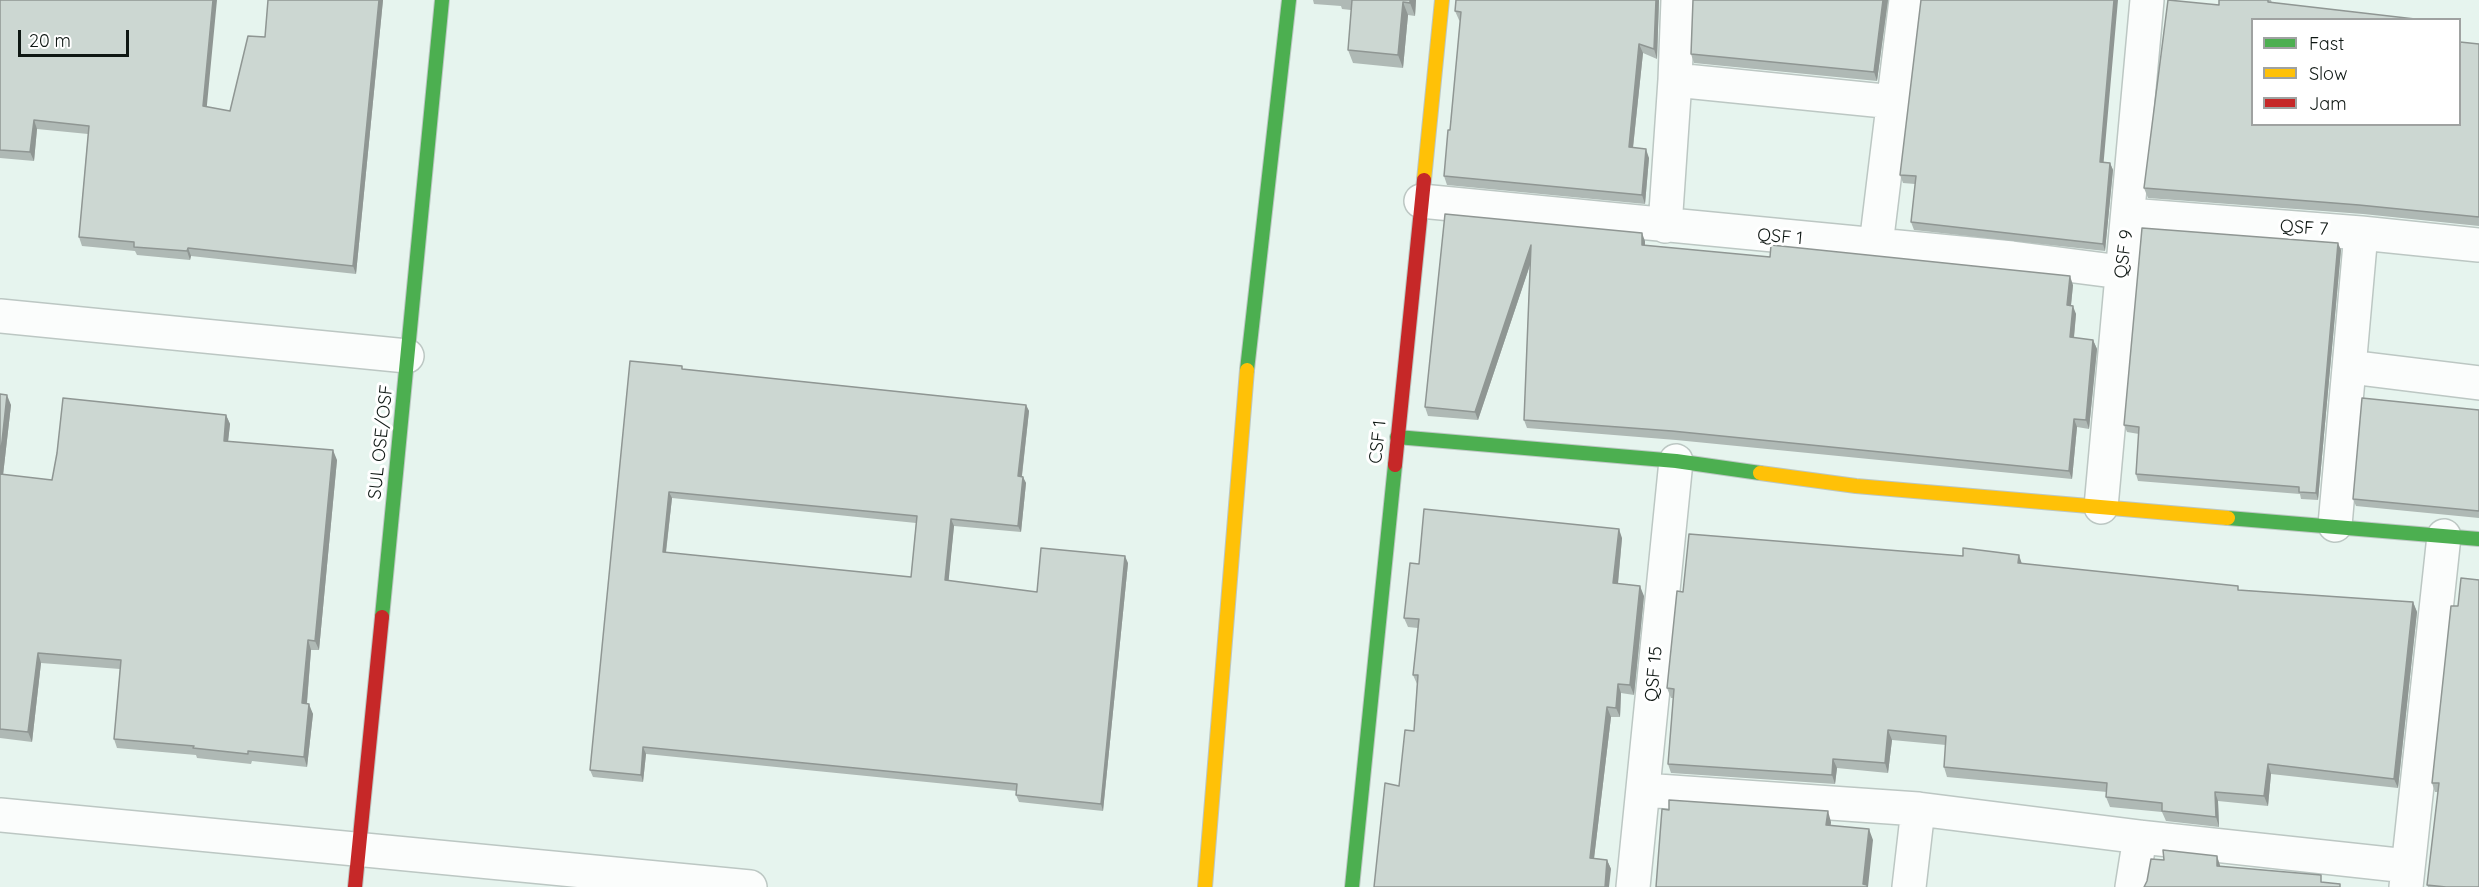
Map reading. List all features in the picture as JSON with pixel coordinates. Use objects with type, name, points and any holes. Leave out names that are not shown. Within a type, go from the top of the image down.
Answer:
[{"type":"street","name":"SUL OSE/OSF","points":[[354,887],[442,0]]},
{"type":"street","points":[[1205,887],[1245,391],[1288,0]]},
{"type":"street","name":"CSF 1","points":[[1352,887],[1442,0]]},
{"type":"street","points":[[1665,226],[1678,0]]},
{"type":"street","points":[[1876,245],[1906,0]]},
{"type":"street","name":"QSF 9","points":[[2101,507],[2147,0]]},
{"type":"street","points":[[1675,80],[1894,102]]},
{"type":"street","name":"QSF 1","points":[[1421,201],[2012,258],[2121,272]]},
{"type":"street","name":"QSF 7","points":[[2129,215],[2361,232],[2479,245]]},
{"type":"street","points":[[2335,525],[2361,232]]},
{"type":"street","points":[[0,316],[407,356]]},
{"type":"street","points":[[2350,367],[2479,383]]},
{"type":"street","points":[[1397,437],[1676,461],[1856,486],[2479,539]]},
{"type":"street","name":"QSF 15","points":[[1633,887],[1676,461]]},
{"type":"street","points":[[1643,790],[1918,809],[2140,837],[2407,876],[2444,536]]},
{"type":"street","points":[[1909,887],[1918,809]]},
{"type":"street","points":[[0,815],[750,887]]},
{"type":"street","points":[[2132,887],[2140,837]]},
{"type":"building","points":[[0,0],[213,0],[203,106],[230,111],[248,36],[265,37],[268,0],[379,0],[353,266],[188,248],[187,251],[134,247],[134,242],[79,237],[89,126],[34,120],[30,152],[0,150]]},
{"type":"building","points":[[1352,0],[1410,0],[1410,3],[1403,2],[1398,55],[1348,50]]},
{"type":"building","points":[[1456,0],[1656,0],[1654,49],[1639,44],[1629,147],[1646,149],[1642,195],[1444,176],[1461,12],[1455,11]]},
{"type":"building","points":[[1693,0],[1883,0],[1874,72],[1691,54]]},
{"type":"building","points":[[1921,0],[2114,0],[2100,162],[2110,163],[2103,244],[1911,222],[1916,176],[1900,175]]},
{"type":"building","points":[[2168,0],[2219,5],[2219,0],[2268,0],[2268,2],[2406,18],[2251,18],[2251,126],[2461,126],[2461,42],[2479,44],[2479,217],[2144,188]]},
{"type":"building","points":[[1445,214],[1642,233],[1642,245],[1770,257],[1771,245],[2070,276],[2067,305],[2073,306],[2070,337],[2093,340],[2086,420],[2074,419],[2069,471],[1672,431],[1524,420],[1531,245],[1475,412],[1425,407]]},
{"type":"building","points":[[2142,228],[2338,243],[2316,493],[2299,492],[2299,487],[2136,474],[2139,427],[2124,425]]},
{"type":"building","points":[[630,361],[682,366],[682,369],[1026,405],[1018,476],[1023,477],[1018,526],[951,519],[945,580],[1037,592],[1041,548],[1125,556],[1101,804],[1016,795],[1017,784],[643,747],[641,775],[590,770]],"holes":[[[669,492],[917,516],[911,577],[663,552]]]},
{"type":"building","points":[[0,394],[7,395],[0,460]]},
{"type":"building","points":[[63,398],[226,415],[224,441],[333,450],[315,641],[308,640],[302,703],[309,704],[304,757],[248,751],[248,754],[193,748],[194,746],[114,739],[121,660],[38,653],[28,732],[0,729],[0,474],[52,480]]},
{"type":"building","points":[[2362,398],[2479,410],[2479,511],[2353,499]]},
{"type":"building","points":[[1424,509],[1619,529],[1613,583],[1640,586],[1630,685],[1618,684],[1616,708],[1607,707],[1590,858],[1607,860],[1605,887],[1374,887],[1385,783],[1399,786],[1405,730],[1414,731],[1418,675],[1413,675],[1419,619],[1404,618],[1410,563],[1419,564]]},
{"type":"building","points":[[1689,534],[1963,556],[1963,548],[2019,555],[2018,563],[2238,586],[2238,590],[2413,602],[2394,779],[2268,764],[2264,796],[2215,792],[2216,817],[2162,811],[2162,803],[2106,797],[2107,783],[1944,767],[1946,736],[1888,730],[1885,763],[1833,759],[1832,775],[1668,764],[1674,689],[1667,688],[1677,591],[1683,592]]},
{"type":"building","points":[[2461,578],[2479,580],[2479,887],[2427,885],[2439,783],[2432,783],[2451,606],[2458,606]]},
{"type":"building","points":[[1669,800],[1828,811],[1826,825],[1869,829],[1863,884],[1867,887],[1656,887],[1662,809],[1669,810]]},
{"type":"building","points":[[2163,850],[2217,856],[2217,866],[2321,875],[2321,882],[2340,884],[2340,887],[2144,887],[2151,859],[2164,860]]},
{"type":"traffic: fast","points":[[382,617],[442,0]]},
{"type":"traffic: fast","points":[[1247,370],[1289,0]]},
{"type":"traffic: fast","points":[[1397,437],[1676,461],[1760,473]]},
{"type":"traffic: fast","points":[[1352,887],[1395,465]]},
{"type":"traffic: fast","points":[[2228,518],[2479,539]]},
{"type":"traffic: slow","points":[[1424,180],[1442,0]]},
{"type":"traffic: slow","points":[[1205,887],[1247,370]]},
{"type":"traffic: slow","points":[[1760,473],[1856,486],[2228,518]]},
{"type":"traffic: jam","points":[[1395,465],[1424,180]]},
{"type":"traffic: jam","points":[[355,887],[382,617]]}]
